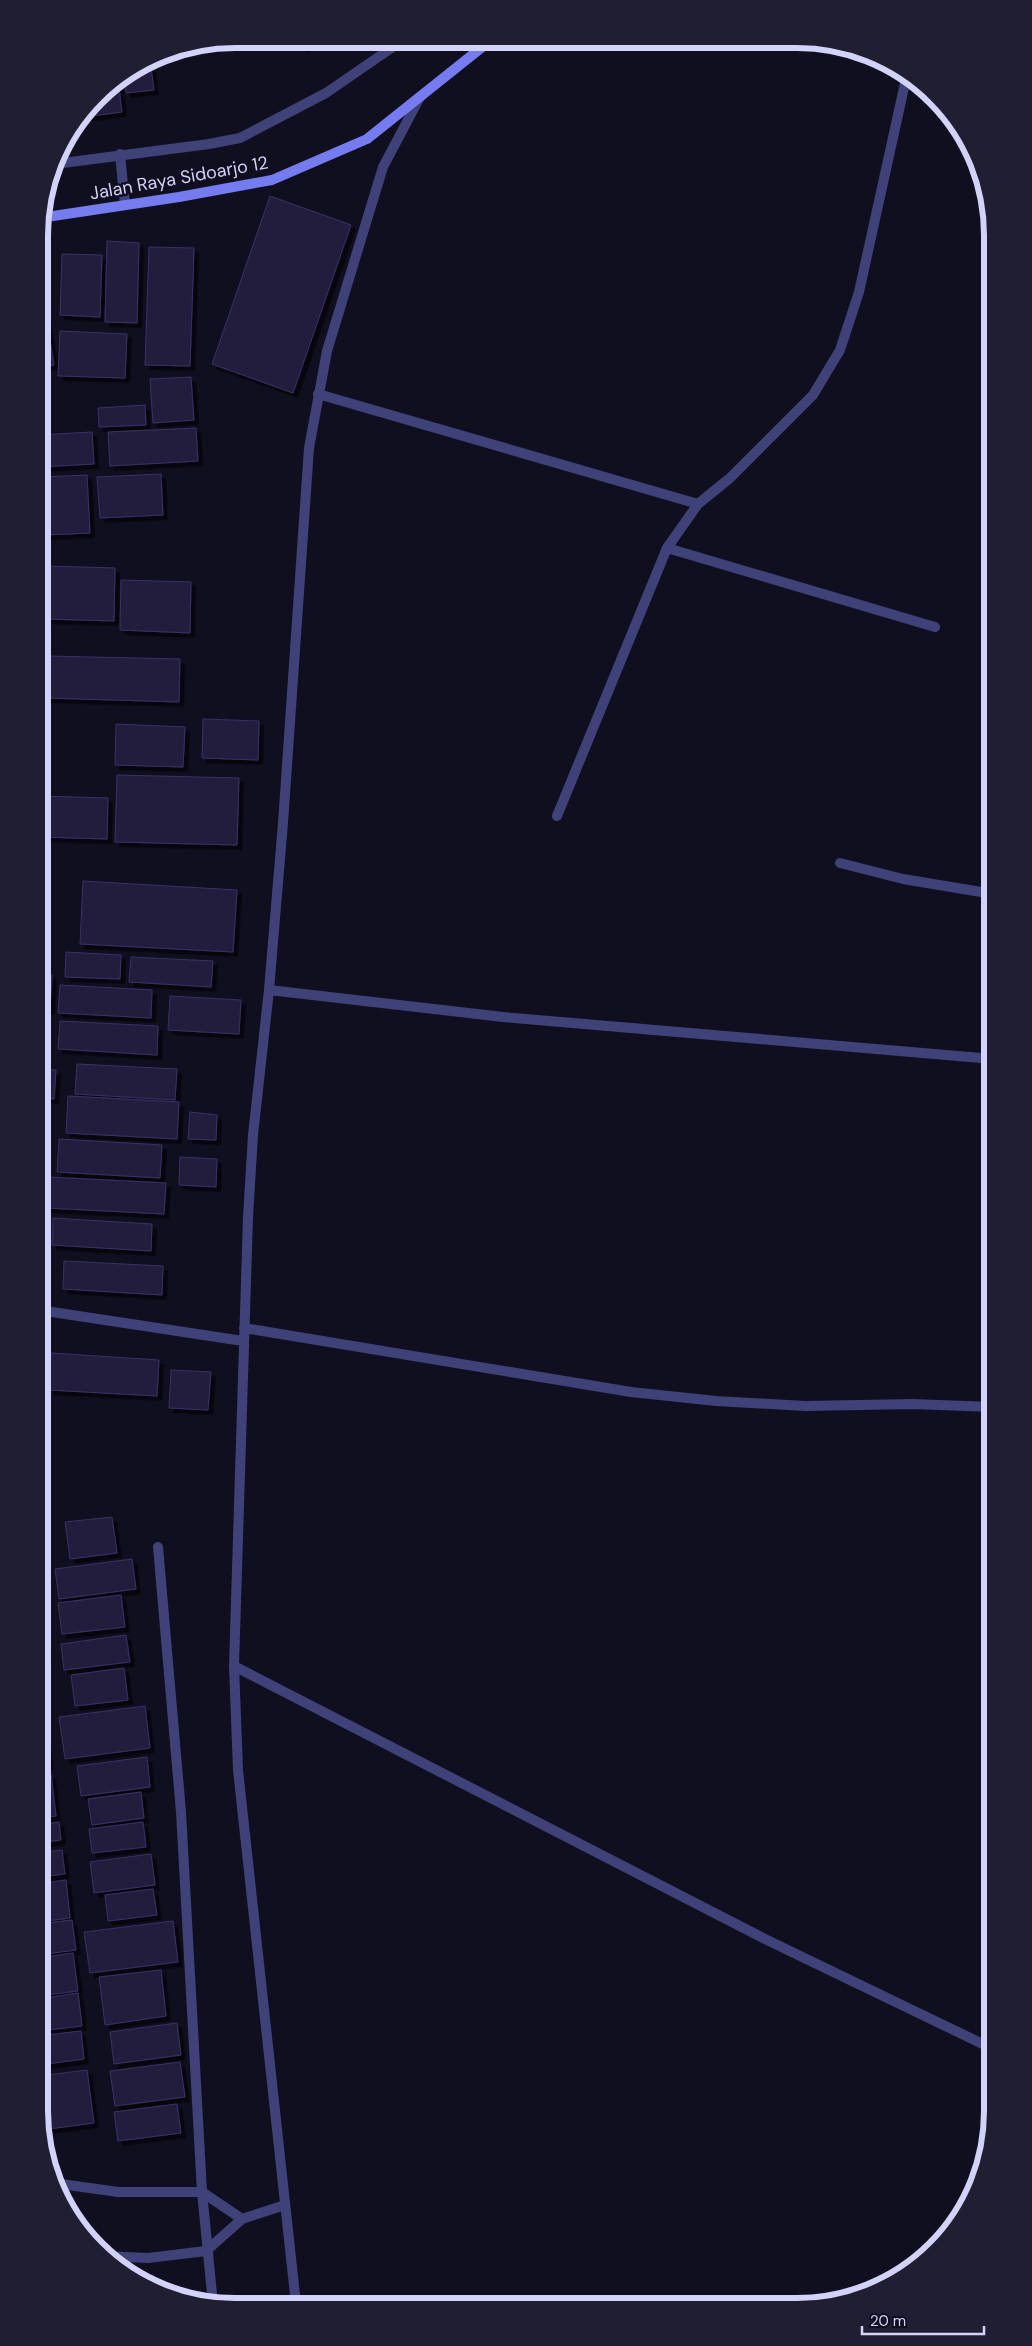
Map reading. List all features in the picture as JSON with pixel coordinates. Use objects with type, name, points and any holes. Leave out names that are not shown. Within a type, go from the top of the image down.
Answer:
[{"type":"main road","name":"Jalan Raya Sidoarjo 12","points":[[48,217],[272,180],[367,138],[481,48]]},
{"type":"street","points":[[62,164],[121,160],[240,138],[326,92],[391,48]]},
{"type":"street","points":[[557,816],[666,548],[698,504],[730,478],[814,395],[840,350],[859,292],[905,82]]},
{"type":"street","points":[[295,2298],[244,1840],[238,1770],[234,1666],[243,1341],[253,1135],[270,990],[284,814],[308,448],[330,342],[382,167],[420,97]]},
{"type":"street","points":[[121,160],[125,205]]},
{"type":"street","points":[[318,394],[698,504]]},
{"type":"street","points":[[666,548],[935,627]]},
{"type":"street","points":[[840,863],[903,879],[985,893]]},
{"type":"street","points":[[270,990],[503,1018],[985,1058]]},
{"type":"street","points":[[48,1311],[243,1341]]},
{"type":"street","points":[[244,1328],[631,1392],[716,1401],[805,1406],[912,1404],[985,1407]]},
{"type":"street","points":[[158,1547],[181,1812],[202,2192],[206,2251],[212,2297]]},
{"type":"street","points":[[234,1666],[765,1939],[985,2045]]},
{"type":"street","points":[[63,2184],[118,2192],[202,2192],[242,2219]]},
{"type":"street","points":[[117,2257],[148,2258],[206,2251],[242,2219],[285,2205]]},
{"type":"building","points":[[151,68],[154,90],[126,93],[125,83]]},
{"type":"building","points":[[119,88],[122,112],[90,116],[102,102]]},
{"type":"building","points":[[270,196],[351,225],[293,393],[212,364]]},
{"type":"building","points":[[107,241],[139,243],[137,323],[105,322]]},
{"type":"building","points":[[149,247],[194,248],[190,366],[145,365]]},
{"type":"building","points":[[62,254],[102,255],[100,317],[60,315]]},
{"type":"building","points":[[48,329],[54,365],[48,366]]},
{"type":"building","points":[[60,331],[127,334],[125,378],[58,376]]},
{"type":"building","points":[[191,377],[194,420],[153,423],[150,379]]},
{"type":"building","points":[[145,405],[146,425],[99,427],[98,408]]},
{"type":"building","points":[[196,428],[198,461],[110,466],[108,432]]},
{"type":"building","points":[[92,432],[94,464],[48,467],[48,434]]},
{"type":"building","points":[[161,474],[163,515],[100,518],[97,477]]},
{"type":"building","points":[[87,475],[90,533],[48,535],[48,477]]},
{"type":"building","points":[[48,566],[115,568],[114,621],[48,619]]},
{"type":"building","points":[[121,580],[191,582],[190,633],[120,630]]},
{"type":"building","points":[[48,656],[180,659],[179,702],[48,698]]},
{"type":"building","points":[[203,719],[259,721],[258,760],[202,758]]},
{"type":"building","points":[[116,724],[185,727],[183,767],[115,765]]},
{"type":"building","points":[[117,775],[239,778],[237,845],[115,842]]},
{"type":"building","points":[[48,796],[108,798],[107,839],[48,837]]},
{"type":"building","points":[[83,881],[237,890],[233,952],[80,944]]},
{"type":"building","points":[[66,952],[121,955],[120,979],[65,977]]},
{"type":"building","points":[[131,957],[213,961],[211,987],[129,982]]},
{"type":"building","points":[[48,975],[52,975],[50,1010],[48,1010]]},
{"type":"building","points":[[60,985],[152,990],[151,1018],[58,1013]]},
{"type":"building","points":[[170,996],[241,1000],[239,1034],[168,1030]]},
{"type":"building","points":[[60,1021],[158,1026],[157,1055],[58,1049]]},
{"type":"building","points":[[77,1064],[177,1069],[175,1100],[75,1094]]},
{"type":"building","points":[[48,1070],[56,1070],[54,1099],[48,1099]]},
{"type":"building","points":[[68,1096],[179,1102],[177,1139],[66,1133]]},
{"type":"building","points":[[190,1112],[217,1115],[216,1140],[188,1139]]},
{"type":"building","points":[[59,1139],[162,1145],[160,1178],[57,1172]]},
{"type":"building","points":[[180,1157],[217,1159],[216,1187],[179,1185]]},
{"type":"building","points":[[48,1177],[166,1183],[164,1214],[48,1208]]},
{"type":"building","points":[[53,1218],[152,1224],[151,1251],[52,1245]]},
{"type":"building","points":[[64,1261],[163,1266],[162,1295],[63,1289]]},
{"type":"building","points":[[51,1353],[159,1360],[157,1396],[49,1390]]},
{"type":"building","points":[[171,1370],[211,1372],[208,1410],[169,1408]]},
{"type":"building","points":[[112,1517],[117,1553],[70,1559],[65,1522]]},
{"type":"building","points":[[132,1559],[136,1589],[59,1599],[55,1569]]},
{"type":"building","points":[[121,1595],[125,1627],[62,1634],[58,1603]]},
{"type":"building","points":[[126,1635],[130,1662],[64,1670],[61,1644]]},
{"type":"building","points":[[124,1668],[128,1700],[75,1706],[71,1675]]},
{"type":"building","points":[[145,1706],[150,1748],[65,1759],[59,1717]]},
{"type":"building","points":[[147,1757],[150,1787],[81,1796],[77,1766]]},
{"type":"building","points":[[48,1774],[51,1774],[56,1816],[48,1817]]},
{"type":"building","points":[[141,1792],[144,1818],[92,1825],[88,1799]]},
{"type":"building","points":[[59,1822],[61,1840],[48,1842],[48,1824]]},
{"type":"building","points":[[143,1822],[146,1847],[92,1853],[89,1829]]},
{"type":"building","points":[[62,1850],[65,1874],[48,1876],[48,1852]]},
{"type":"building","points":[[151,1854],[155,1885],[94,1893],[90,1862]]},
{"type":"building","points":[[66,1880],[70,1918],[48,1921],[48,1883]]},
{"type":"building","points":[[153,1889],[157,1915],[108,1921],[105,1895]]},
{"type":"building","points":[[72,1920],[76,1950],[48,1954],[48,1923]]},
{"type":"building","points":[[173,1921],[178,1962],[90,1973],[84,1932]]},
{"type":"building","points":[[73,1953],[78,1991],[48,1995],[48,1957]]},
{"type":"building","points":[[161,1970],[166,2016],[105,2025],[99,1977]]},
{"type":"building","points":[[78,1993],[82,2026],[48,2030],[48,1998]]},
{"type":"building","points":[[177,2023],[181,2055],[114,2064],[110,2032]]},
{"type":"building","points":[[81,2031],[84,2059],[48,2064],[48,2035]]},
{"type":"building","points":[[180,2062],[185,2097],[115,2106],[110,2071]]},
{"type":"building","points":[[87,2070],[94,2123],[48,2129],[48,2075]]},
{"type":"building","points":[[177,2104],[181,2133],[118,2141],[114,2112]]}]
